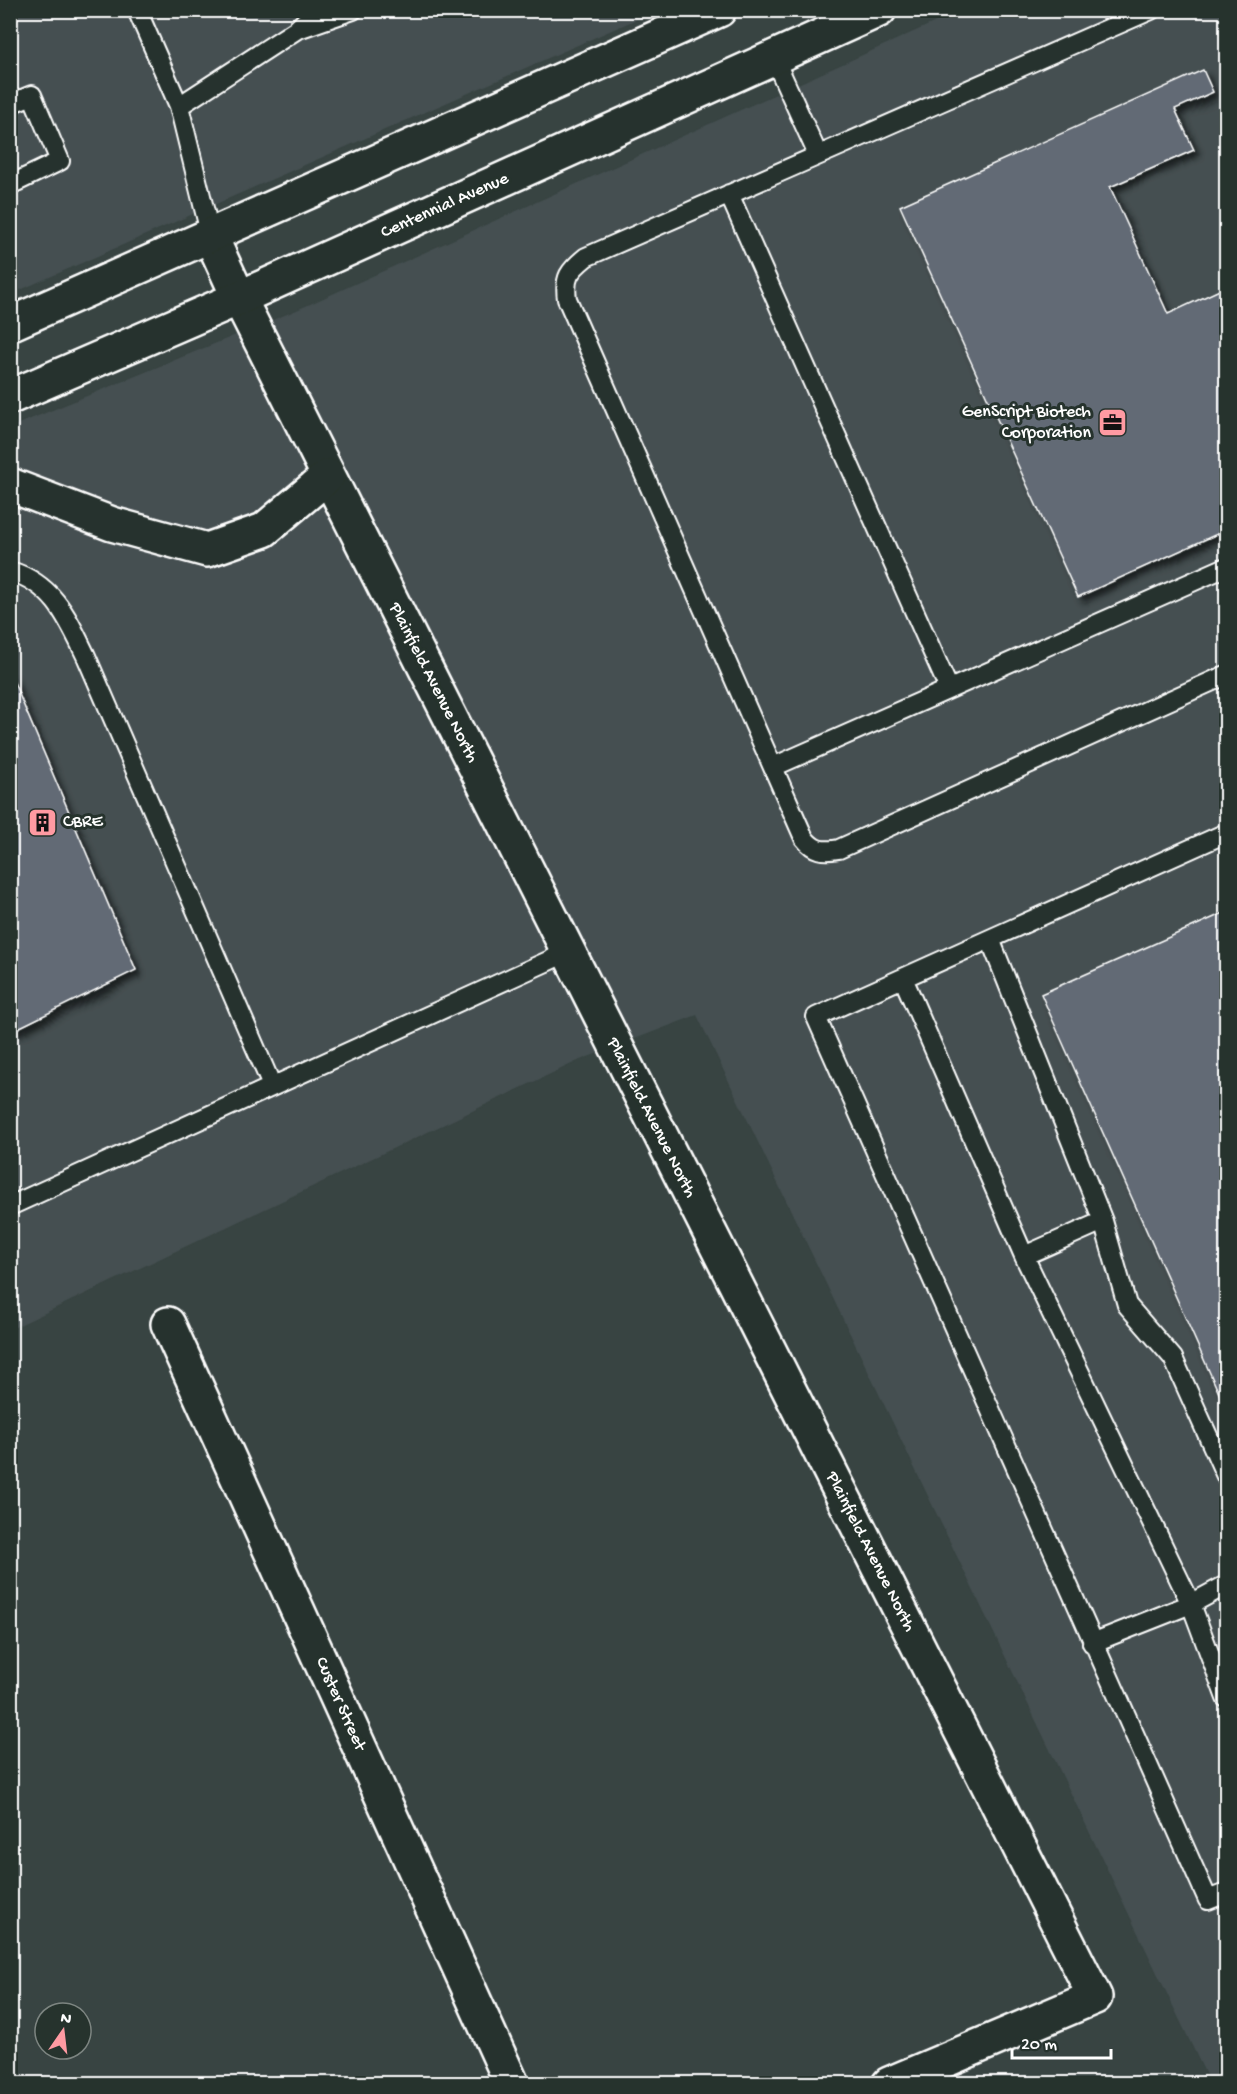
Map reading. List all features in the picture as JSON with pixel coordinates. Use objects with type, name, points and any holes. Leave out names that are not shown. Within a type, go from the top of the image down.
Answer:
[{"type":"street","points":[[10,324],[211,237],[719,10]]},
{"type":"street","name":"Centennial Avenue","points":[[10,398],[239,298],[879,10]]},
{"type":"street","name":"Plainfield Avenue North","points":[[211,237],[328,476],[1095,1997],[888,2084]]},
{"type":"street","points":[[10,485],[112,524],[207,550],[264,530],[328,476]]},
{"type":"street","name":"Custer Street","points":[[168,1324],[512,2084]]},
{"type":"lane","points":[[137,10],[179,106],[211,237]]},
{"type":"lane","points":[[179,106],[296,30],[317,10]]},
{"type":"lane","points":[[296,30],[354,10]]},
{"type":"lane","points":[[1151,10],[586,256],[572,268],[565,284],[567,299],[804,838],[812,848],[826,851],[839,849],[1227,675]]},
{"type":"lane","points":[[774,58],[818,155]]},
{"type":"lane","points":[[10,104],[32,95],[60,160],[10,184]]},
{"type":"lane","points":[[729,194],[949,690]]},
{"type":"lane","points":[[773,767],[1227,567]]},
{"type":"lane","points":[[10,571],[30,577],[62,608],[87,656],[272,1086]]},
{"type":"lane","points":[[1227,833],[816,1017],[1208,1900],[1227,1893]]},
{"type":"lane","points":[[990,939],[1103,1221],[1127,1305],[1173,1358],[1227,1476]]},
{"type":"lane","points":[[10,1206],[568,952]]},
{"type":"lane","points":[[903,978],[1024,1256],[1191,1604],[1227,1698]]},
{"type":"lane","points":[[1024,1256],[1103,1221]]},
{"type":"lane","points":[[1092,1643],[1191,1604],[1227,1585]]},
{"type":"shaded area","points":[[11,11],[655,11],[11,294]]},
{"type":"shaded area","points":[[960,11],[1226,11],[1226,2083],[1210,2083],[697,1015],[580,1060],[11,1329],[11,427],[297,310]]},
{"type":"building","name":"GenScript Biotech Corporation","points":[[1203,70],[1213,92],[1175,109],[1194,150],[1110,187],[1168,314],[1226,287],[1226,530],[1078,597],[900,206]]},
{"type":"building","name":"CBRE","points":[[10,673],[136,970],[10,1032]]},
{"type":"building","points":[[1226,912],[1226,1409],[1041,994]]},
{"type":"place","name":"GenScript Biotech Corporation","points":[[1112,422]]},
{"type":"place","name":"CBRE","points":[[42,822]]}]
